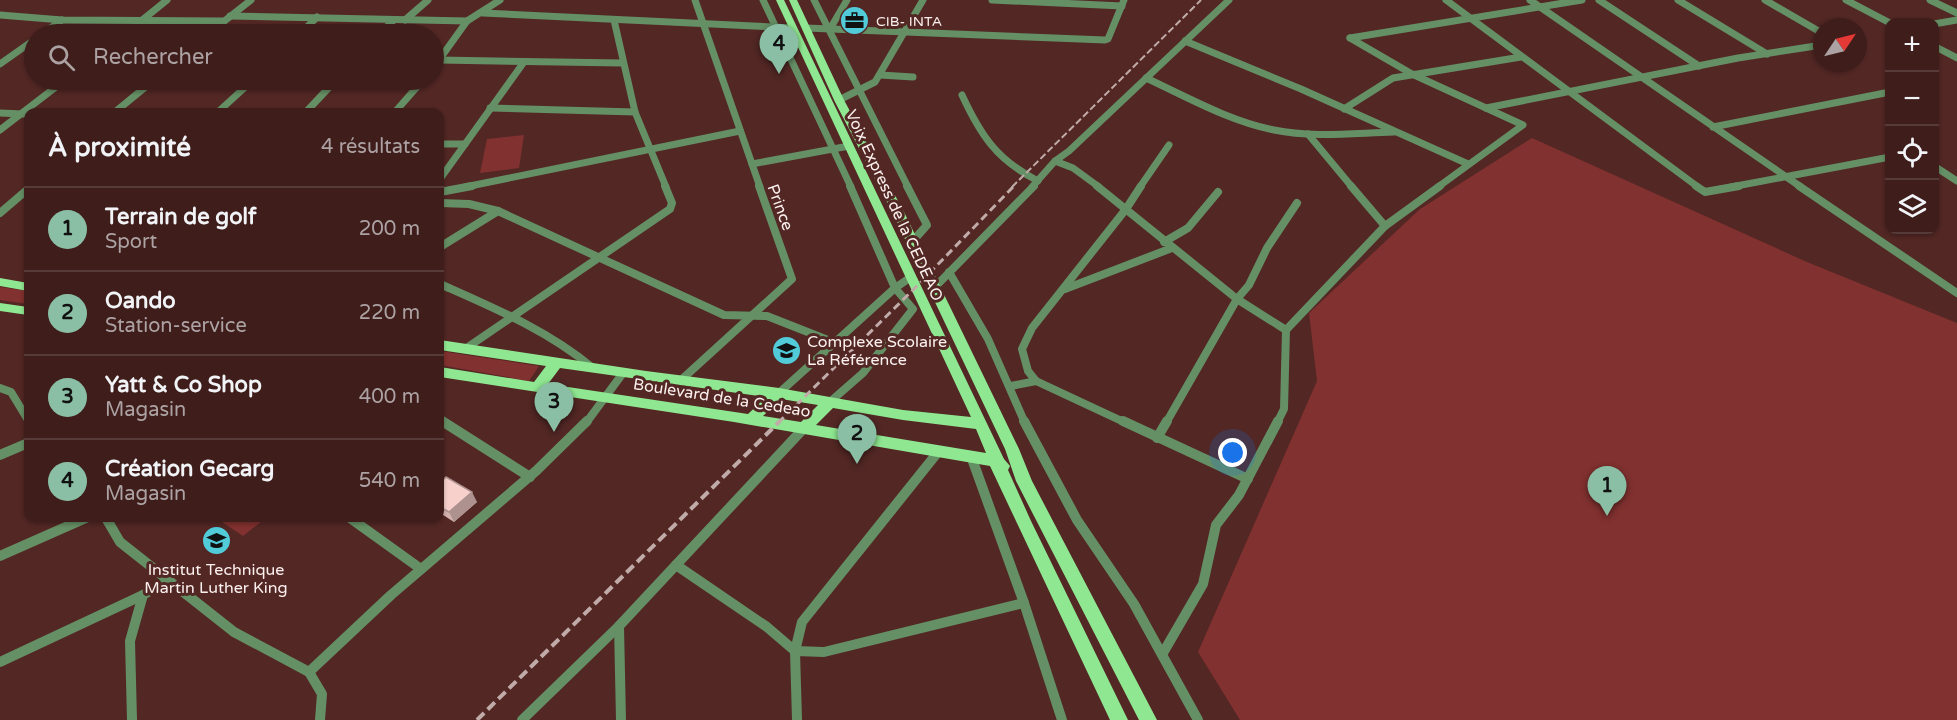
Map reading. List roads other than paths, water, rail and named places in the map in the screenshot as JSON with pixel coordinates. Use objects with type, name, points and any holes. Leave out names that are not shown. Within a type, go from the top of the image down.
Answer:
[{"type":"main road","name":"Voix Express de la CEDEAO","points":[[780,0],[981,424],[1023,521],[1119,720]]},
{"type":"main road","points":[[793,0],[839,100],[912,242],[1012,448],[1024,481],[1148,720]]},
{"type":"main road","points":[[0,282],[24,286]]},
{"type":"main road","points":[[0,307],[24,310]]},
{"type":"main road","name":"Boulevard de la Cedeao","points":[[444,346],[680,381],[779,393],[903,415],[981,424]]},
{"type":"main road","points":[[537,388],[556,363]]},
{"type":"main road","name":"Boulevard de la Cedeao","points":[[444,373],[751,418],[998,462]]},
{"type":"main road","points":[[751,418],[779,393]]},
{"type":"main road","points":[[804,428],[831,401]]},
{"type":"main road","points":[[981,424],[992,437],[1012,448]]},
{"type":"main road","points":[[998,462],[1024,481]]},
{"type":"street","points":[[138,24],[167,0]]},
{"type":"street","points":[[220,24],[251,0]]},
{"type":"street","points":[[405,20],[428,0]]},
{"type":"street","points":[[230,16],[467,21],[483,13],[500,0]]},
{"type":"street","name":"Prince","points":[[680,381],[792,279],[695,0]]},
{"type":"street","points":[[763,0],[834,148],[895,288],[913,309],[863,373],[831,401]]},
{"type":"street","points":[[814,0],[927,225],[912,242]]},
{"type":"street","points":[[830,28],[847,0]]},
{"type":"street","points":[[839,100],[875,82],[923,0]]},
{"type":"street","points":[[806,28],[1105,40],[1108,39],[1123,3],[992,0]]},
{"type":"street","points":[[934,288],[1038,181],[1055,160],[1069,151],[1229,0]]},
{"type":"street","points":[[1446,0],[1705,192],[1885,158]]},
{"type":"street","points":[[1530,0],[1957,292]]},
{"type":"street","points":[[1162,653],[1203,584],[1216,525],[1239,495],[1284,409],[1286,330],[1385,226],[1523,125],[1412,74],[1350,38],[1582,0]]},
{"type":"street","points":[[1599,0],[1699,66]]},
{"type":"street","points":[[1678,0],[1767,54]]},
{"type":"street","points":[[1765,0],[1813,28]]},
{"type":"street","points":[[1846,0],[1885,20]]},
{"type":"street","points":[[1930,0],[1957,13]]},
{"type":"street","points":[[483,13],[793,28]]},
{"type":"street","points":[[2,17],[62,20],[224,21]]},
{"type":"street","points":[[310,24],[317,17]]},
{"type":"street","points":[[56,24],[62,20]]},
{"type":"street","points":[[390,24],[394,20]]},
{"type":"street","points":[[465,349],[670,209],[672,203],[636,112],[622,63],[614,20]]},
{"type":"street","points":[[1939,23],[1957,20]]},
{"type":"street","points":[[444,53],[467,21]]},
{"type":"street","points":[[1185,41],[1468,164]]},
{"type":"street","points":[[1486,108],[1699,66],[1813,46]]},
{"type":"street","points":[[0,64],[24,47]]},
{"type":"street","points":[[1939,48],[1957,58]]},
{"type":"street","points":[[1344,109],[1380,84],[1393,78],[1521,57]]},
{"type":"street","points":[[444,60],[622,63]]},
{"type":"street","points":[[444,173],[524,62]]},
{"type":"street","points":[[880,75],[914,77]]},
{"type":"street","points":[[1146,78],[1257,126],[1308,134],[1398,132]]},
{"type":"street","points":[[32,108],[53,90]]},
{"type":"street","points":[[120,108],[142,90]]},
{"type":"street","points":[[222,108],[242,90]]},
{"type":"street","points":[[310,108],[327,90]]},
{"type":"street","points":[[398,108],[414,90]]},
{"type":"street","points":[[1713,127],[1885,93]]},
{"type":"street","points":[[962,95],[975,124],[995,152],[1011,168],[1038,181]]},
{"type":"street","points":[[490,108],[636,112]]},
{"type":"street","points":[[0,113],[24,114]]},
{"type":"street","points":[[0,130],[24,115]]},
{"type":"street","points":[[444,191],[740,131]]},
{"type":"street","points":[[1308,134],[1385,226]]},
{"type":"street","points":[[444,144],[465,144]]},
{"type":"street","points":[[1169,145],[1126,209],[1032,328],[1022,349],[1028,370],[1036,381],[1248,479]]},
{"type":"street","points":[[752,164],[849,146]]},
{"type":"street","points":[[1055,160],[1072,168],[1126,209],[1237,299],[1286,330]]},
{"type":"street","points":[[1939,169],[1957,181]]},
{"type":"street","points":[[0,213],[24,192]]},
{"type":"street","points":[[1164,242],[1187,230],[1198,220],[1218,192]]},
{"type":"street","points":[[444,203],[469,204],[498,211],[724,315],[767,316],[833,342]]},
{"type":"street","points":[[1157,438],[1237,299],[1250,285],[1267,248],[1297,203]]},
{"type":"street","points":[[444,245],[498,211]]},
{"type":"street","points":[[1065,289],[1172,248]]},
{"type":"street","points":[[949,272],[988,339],[1011,386],[1031,436],[1077,520],[1134,604],[1198,720]]},
{"type":"street","points":[[779,393],[833,342],[911,277]]},
{"type":"street","points":[[444,286],[511,318],[577,354],[593,368]]},
{"type":"street","points":[[309,672],[352,629],[530,477],[608,398],[624,373]]},
{"type":"street","points":[[1011,386],[1036,381]]},
{"type":"street","points":[[0,388],[11,392],[24,413]]},
{"type":"street","points":[[444,423],[530,477]]},
{"type":"street","points":[[522,720],[619,626],[804,428]]},
{"type":"street","points":[[0,455],[24,445]]},
{"type":"street","points":[[797,720],[795,651],[802,622],[938,452]]},
{"type":"street","points":[[970,456],[1024,603],[1062,720]]},
{"type":"street","points":[[0,556],[77,522]]},
{"type":"street","points":[[108,522],[120,542],[234,632],[309,672],[321,688],[324,702],[320,720]]},
{"type":"street","points":[[356,522],[421,569]]},
{"type":"street","points":[[676,565],[767,627],[795,651],[824,652],[1024,603]]},
{"type":"street","points":[[0,662],[143,595],[168,580]]},
{"type":"street","points":[[132,720],[130,641],[143,595]]},
{"type":"street","points":[[619,626],[621,720]]},
{"type":"railway","points":[[1012,187],[1201,0]]},
{"type":"railway","points":[[778,423],[916,287],[1014,186]]},
{"type":"railway","points":[[477,720],[780,421]]},
{"type":"place","name":"CIB- INTA","points":[[855,21]]},
{"type":"place","name":"Création Gecarg","points":[[779,74]]},
{"type":"place","name":"Complexe Scolaire La Référence","points":[[786,350]]},
{"type":"place","name":"Yatt & Co Shop","points":[[554,432]]},
{"type":"place","name":"Oando","points":[[857,464]]},
{"type":"place","name":"Terrain de golf","points":[[1607,516]]},
{"type":"place","name":"Institut Technique Martin Luther King","points":[[216,541]]}]
